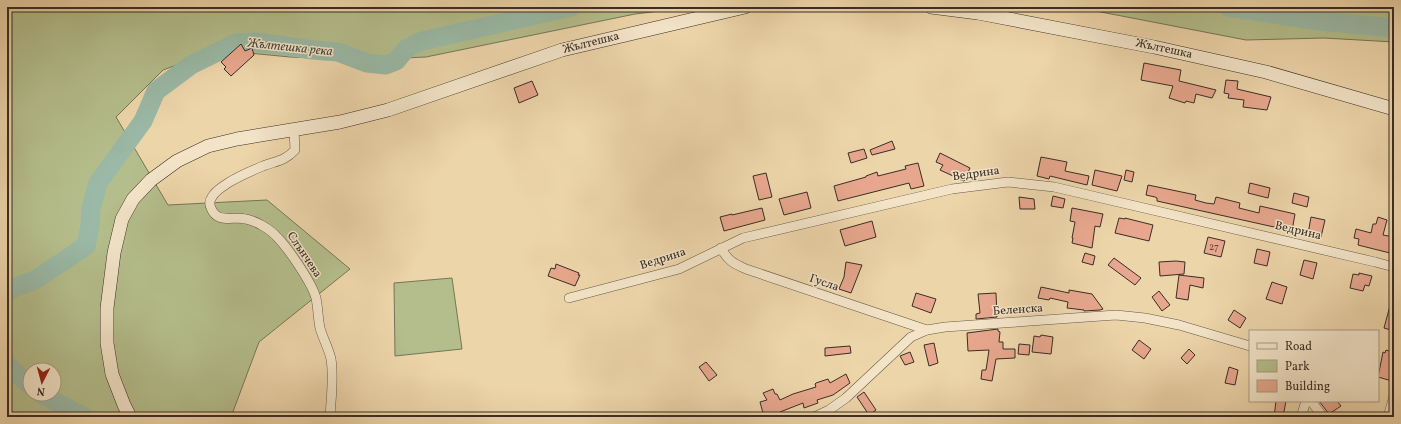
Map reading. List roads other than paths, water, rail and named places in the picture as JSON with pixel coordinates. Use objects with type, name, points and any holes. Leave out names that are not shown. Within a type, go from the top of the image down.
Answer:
[{"type":"main road","name":"Жълтешка","points":[[130,417],[112,374],[107,343],[107,308],[114,253],[122,219],[133,199],[151,180],[177,161],[208,146],[237,139],[340,122],[388,110],[562,50],[745,7]]},
{"type":"main road","name":"Жълтешка","points":[[931,7],[978,13],[1169,50],[1266,72],[1394,109]]},
{"type":"street","name":"Слънчева","points":[[294,130],[295,150],[291,154],[283,160],[241,176],[226,184],[217,190],[209,203],[211,210],[217,216],[224,218],[244,218],[254,221],[276,236],[286,247],[310,286],[316,297],[321,334],[331,359],[332,372],[330,417]]},
{"type":"street","name":"Ведрина","points":[[568,298],[679,269],[743,238],[944,191],[1008,182],[1062,189],[1374,262],[1394,268]]},
{"type":"street","name":"Гусла","points":[[721,248],[726,257],[732,263],[746,269],[927,330]]},
{"type":"street","name":"Беленска","points":[[814,417],[829,410],[846,398],[911,338],[927,330],[945,327],[1116,315],[1145,318],[1179,325],[1249,346]]},
{"type":"street","points":[[1388,417],[1394,396]]},
{"type":"street","points":[[1301,417],[1306,402]]},
{"type":"street","points":[[1312,402],[1323,417]]},
{"type":"waterway","name":"Жълтешка река","points":[[7,293],[13,288],[35,280],[86,246],[91,209],[98,183],[143,121],[156,91],[191,65],[236,43],[258,42],[338,52],[367,63],[386,65],[396,61],[407,48],[422,41],[571,7]]},
{"type":"waterway","name":"Жълтешка река","points":[[1228,7],[1320,21],[1394,28]]},
{"type":"waterway","name":"Жълтешка река","points":[[7,364],[22,378]]},
{"type":"waterway","name":"Жълтешка река","points":[[56,402],[84,417]]}]
